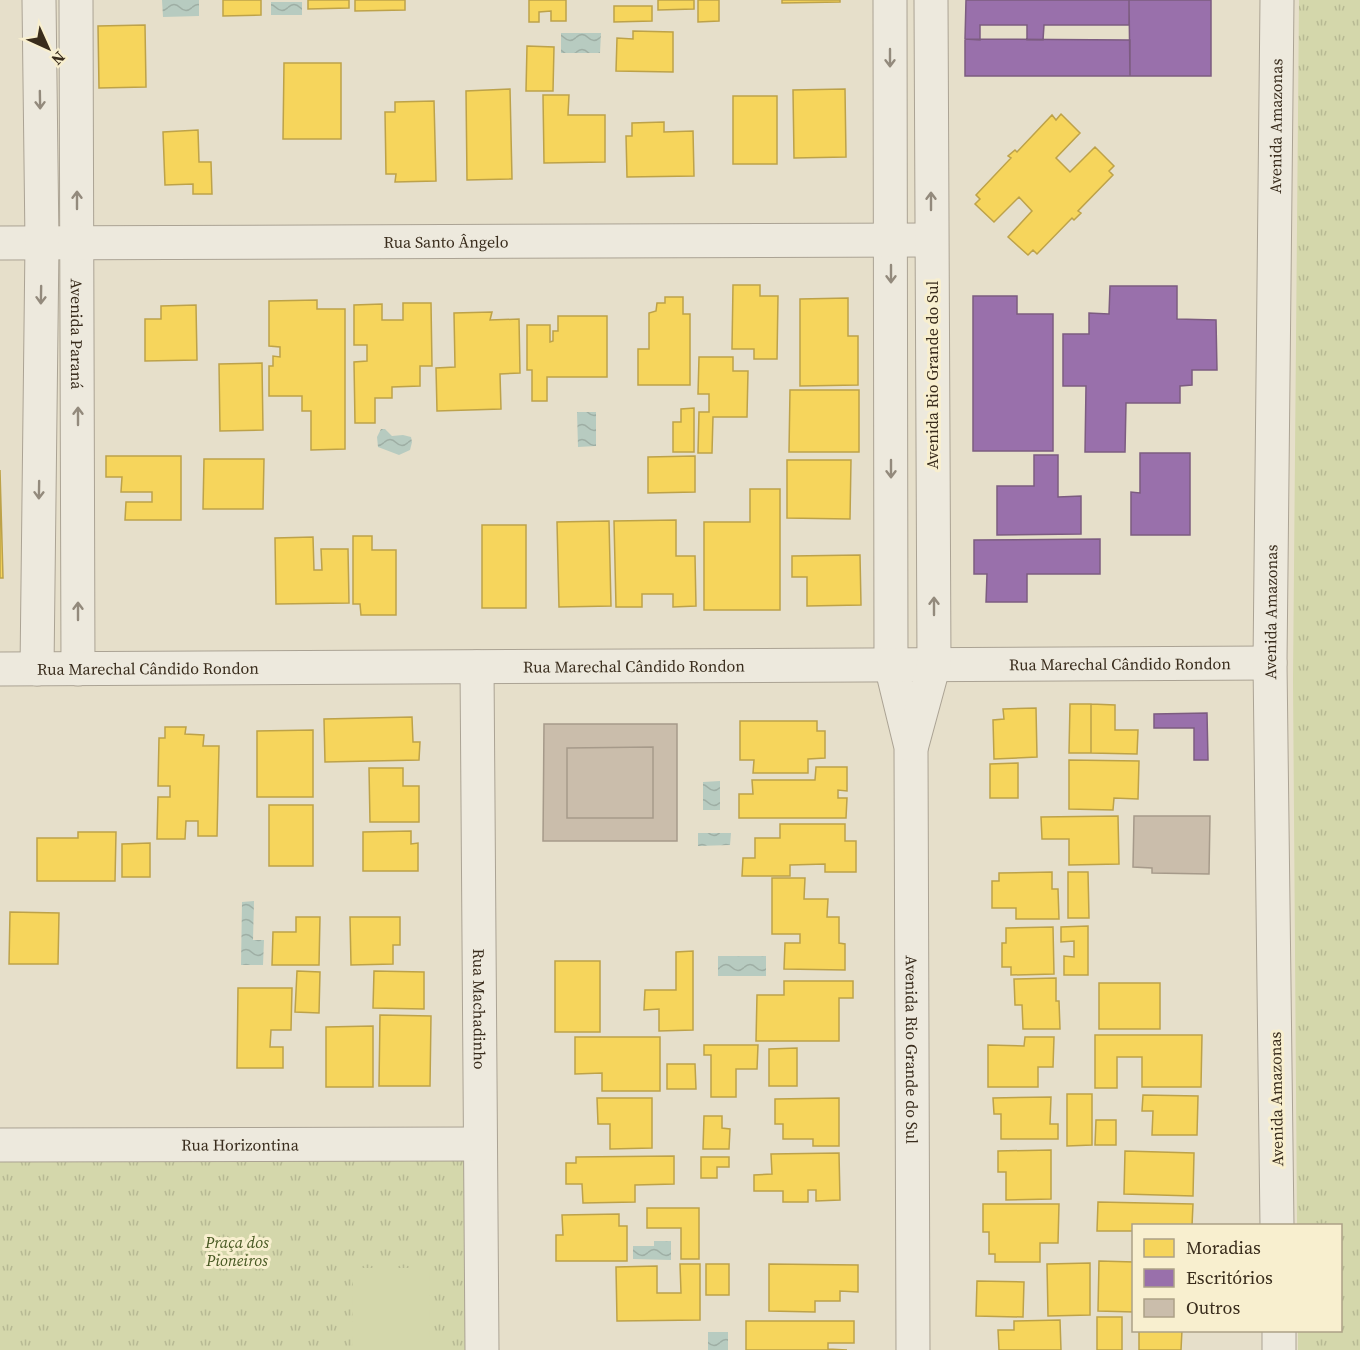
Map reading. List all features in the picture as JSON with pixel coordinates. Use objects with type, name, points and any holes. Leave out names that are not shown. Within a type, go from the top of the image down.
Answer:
[{"type":"street","points":[[37,669],[42,243],[39,0]]},
{"type":"street","name":"Avenida Paraná","points":[[76,0],[78,669]]},
{"type":"street","name":"Avenida Rio Grande do Sul","points":[[890,0],[891,665],[912,747],[913,1350]]},
{"type":"street","name":"Avenida Rio Grande do Sul","points":[[912,747],[934,664],[931,0]]},
{"type":"street","name":"Avenida Amazonas","points":[[1277,0],[1270,663],[1277,1224]]},
{"type":"street","name":"Rua Santo Ângelo","points":[[0,243],[931,240]]},
{"type":"street","name":"Rua Marechal Cândido Rondon","points":[[0,669],[1270,663]]},
{"type":"street","name":"Rua Machadinho","points":[[477,667],[482,1350]]},
{"type":"street","name":"Rua Horizontina","points":[[0,1145],[480,1144]]},
{"type":"street","points":[[1279,1332],[1279,1350]]},
{"type":"green space","points":[[1299,0],[1360,0],[1360,1350],[1298,1350],[1298,1332],[1342,1332],[1342,1224],[1297,1224],[1293,680]]},
{"type":"green space","name":"Praça dos Pioneiros","points":[[0,1152],[472,1152],[473,1350],[0,1350]]},
{"type":"green space","points":[[353,1268],[430,1268],[429,1350],[352,1350]]},
{"type":"water","points":[[162,0],[199,0],[199,16],[163,17]]},
{"type":"water","points":[[271,2],[302,2],[302,15],[271,15]]},
{"type":"water","points":[[561,33],[601,33],[600,53],[561,53]]},
{"type":"water","points":[[577,412],[596,412],[596,446],[578,447]]},
{"type":"water","points":[[381,429],[385,429],[392,436],[411,437],[410,450],[399,455],[378,447],[377,437]]},
{"type":"water","points":[[720,781],[720,810],[703,810],[703,782]]},
{"type":"water","points":[[698,833],[731,833],[730,845],[698,846]]},
{"type":"water","points":[[254,901],[253,940],[264,940],[263,965],[241,965],[242,902]]},
{"type":"water","points":[[718,956],[766,956],[766,976],[718,976]]},
{"type":"water","points":[[654,1241],[671,1241],[671,1260],[633,1259],[633,1246],[654,1246]]},
{"type":"water","points":[[708,1332],[728,1332],[728,1350],[708,1350]]},
{"type":"building: Moradias","points":[[223,0],[261,0],[261,15],[223,16]]},
{"type":"building: Moradias","points":[[308,0],[349,0],[349,8],[308,9]]},
{"type":"building: Moradias","points":[[355,0],[405,0],[405,10],[355,11]]},
{"type":"building: Moradias","points":[[529,0],[566,0],[566,21],[551,21],[551,11],[539,12],[539,22],[529,22]]},
{"type":"building: Moradias","points":[[658,0],[694,0],[694,9],[658,10]]},
{"type":"building: Moradias","points":[[698,0],[719,0],[719,21],[698,22]]},
{"type":"building: Moradias","points":[[782,0],[840,0],[840,2],[782,3]]},
{"type":"building: Moradias","points":[[614,6],[652,6],[652,21],[614,22]]},
{"type":"building: Moradias","points":[[145,25],[146,87],[99,88],[98,26]]},
{"type":"building: Moradias","points":[[633,31],[673,32],[673,72],[616,71],[617,38],[633,39]]},
{"type":"building: Moradias","points":[[527,46],[554,47],[553,91],[526,91]]},
{"type":"building: Moradias","points":[[284,63],[341,63],[341,139],[283,139]]},
{"type":"building: Moradias","points":[[510,89],[512,179],[467,180],[466,91]]},
{"type":"building: Moradias","points":[[845,89],[846,157],[794,158],[793,90]]},
{"type":"building: Moradias","points":[[543,95],[569,95],[568,115],[605,115],[605,162],[544,163]]},
{"type":"building: Moradias","points":[[733,96],[777,96],[777,164],[733,164]]},
{"type":"building: Moradias","points":[[434,101],[436,181],[395,182],[396,174],[386,174],[385,112],[395,112],[395,102]]},
{"type":"building: Moradias","points":[[1061,114],[1080,133],[1056,158],[1070,172],[1095,147],[1114,166],[1109,171],[1113,175],[1078,211],[1081,213],[1074,220],[1072,218],[1037,254],[1033,250],[1028,255],[1008,237],[1032,211],[1019,197],[994,222],[975,204],[980,199],[976,195],[1011,158],[1008,156],[1015,150],[1017,152],[1052,115],[1056,120]]},
{"type":"building: Moradias","points":[[664,122],[664,132],[693,131],[694,176],[627,177],[626,136],[632,136],[632,123]]},
{"type":"building: Moradias","points":[[198,130],[199,162],[211,162],[212,194],[193,194],[193,184],[165,185],[163,132]]},
{"type":"building: Moradias","points":[[733,285],[760,285],[760,296],[778,296],[777,359],[754,359],[754,349],[732,349]]},
{"type":"building: Moradias","points":[[665,297],[683,297],[683,314],[690,314],[690,385],[638,385],[638,349],[649,349],[649,313],[656,311],[657,303],[665,303]]},
{"type":"building: Moradias","points":[[848,298],[848,336],[858,336],[858,385],[800,386],[800,299]]},
{"type":"building: Moradias","points":[[317,300],[317,309],[345,309],[345,449],[311,450],[311,411],[302,411],[302,396],[269,396],[269,366],[273,366],[273,356],[280,357],[280,347],[269,346],[269,301]]},
{"type":"building: Moradias","points":[[403,303],[431,303],[432,366],[420,366],[420,386],[392,387],[392,398],[375,398],[375,423],[355,423],[354,362],[367,361],[367,345],[354,345],[354,305],[382,304],[382,320],[403,320]]},
{"type":"building: Moradias","points":[[196,305],[197,360],[145,361],[145,319],[161,319],[161,306]]},
{"type":"building: Moradias","points":[[492,312],[490,320],[519,319],[520,373],[500,374],[501,409],[437,411],[436,368],[455,367],[454,313]]},
{"type":"building: Moradias","points":[[558,316],[607,316],[607,377],[547,377],[547,401],[532,401],[532,370],[527,370],[527,325],[550,325],[550,342],[553,341],[553,331],[558,331]]},
{"type":"building: Moradias","points":[[699,357],[733,357],[733,371],[748,371],[747,417],[713,417],[712,453],[698,453],[699,412],[709,412],[709,394],[698,394]]},
{"type":"building: Moradias","points":[[262,363],[263,430],[220,431],[219,364]]},
{"type":"building: Moradias","points":[[790,390],[859,390],[859,452],[789,452]]},
{"type":"building: Moradias","points":[[694,408],[694,452],[673,452],[673,422],[681,422],[681,409]]},
{"type":"building: Moradias","points":[[106,456],[181,456],[181,520],[125,520],[126,502],[152,502],[152,492],[121,492],[122,477],[106,477]]},
{"type":"building: Moradias","points":[[695,456],[695,492],[648,493],[648,457]]},
{"type":"building: Moradias","points":[[204,459],[264,459],[263,509],[203,509]]},
{"type":"building: Moradias","points":[[787,460],[851,460],[850,519],[787,518]]},
{"type":"building: Moradias","points":[[0,470],[3,578],[0,578]]},
{"type":"building: Moradias","points":[[750,489],[780,489],[780,610],[704,610],[704,522],[750,522]]},
{"type":"building: Moradias","points":[[676,520],[676,556],[695,556],[696,606],[673,607],[673,594],[642,594],[642,607],[616,607],[614,521]]},
{"type":"building: Moradias","points":[[609,521],[611,606],[559,607],[557,522]]},
{"type":"building: Moradias","points":[[482,525],[526,525],[526,608],[482,608]]},
{"type":"building: Moradias","points":[[353,536],[372,536],[372,550],[396,550],[396,615],[361,615],[360,604],[353,604]]},
{"type":"building: Moradias","points":[[313,537],[314,570],[322,570],[321,549],[348,549],[349,603],[276,604],[275,538]]},
{"type":"building: Moradias","points":[[860,555],[861,605],[807,606],[807,577],[792,577],[792,556]]},
{"type":"building: Moradias","points":[[1070,704],[1091,704],[1091,753],[1069,753]]},
{"type":"building: Moradias","points":[[1091,704],[1115,705],[1115,730],[1138,730],[1137,754],[1091,753]]},
{"type":"building: Moradias","points":[[1036,708],[1037,757],[994,759],[993,720],[1004,719],[1003,709]]},
{"type":"building: Moradias","points":[[412,717],[413,742],[420,742],[419,760],[325,762],[324,719]]},
{"type":"building: Moradias","points":[[740,721],[817,721],[817,731],[825,731],[825,758],[808,759],[808,773],[753,773],[754,760],[740,760]]},
{"type":"building: Moradias","points":[[165,727],[186,727],[185,734],[204,735],[203,746],[219,746],[217,836],[198,836],[198,821],[186,821],[185,839],[157,839],[158,797],[170,797],[170,786],[158,786],[159,738],[165,738]]},
{"type":"building: Moradias","points":[[313,730],[313,797],[257,797],[257,731]]},
{"type":"building: Moradias","points":[[1069,760],[1139,761],[1138,799],[1114,798],[1113,810],[1069,809]]},
{"type":"building: Moradias","points":[[1018,763],[1018,798],[990,798],[990,764]]},
{"type":"building: Moradias","points":[[816,767],[847,767],[847,791],[838,790],[838,798],[847,798],[846,818],[739,818],[739,794],[753,794],[752,780],[815,780]]},
{"type":"building: Moradias","points":[[369,768],[403,768],[403,786],[419,786],[419,822],[370,822]]},
{"type":"building: Moradias","points":[[269,805],[313,805],[313,866],[269,866]]},
{"type":"building: Moradias","points":[[1118,816],[1119,864],[1069,865],[1069,839],[1042,839],[1041,817]]},
{"type":"building: Moradias","points":[[780,824],[845,824],[845,841],[856,841],[856,872],[825,872],[825,864],[790,865],[790,876],[742,876],[743,858],[755,858],[755,838],[780,838]]},
{"type":"building: Moradias","points":[[411,831],[411,844],[418,843],[418,871],[363,871],[363,832]]},
{"type":"building: Moradias","points":[[78,832],[116,832],[115,881],[37,881],[37,838],[78,838]]},
{"type":"building: Moradias","points":[[150,843],[150,877],[122,877],[122,844]]},
{"type":"building: Moradias","points":[[1052,872],[1052,889],[1058,889],[1059,919],[1016,919],[1016,908],[992,908],[992,881],[999,881],[999,873]]},
{"type":"building: Moradias","points":[[1068,872],[1088,872],[1089,918],[1068,918]]},
{"type":"building: Moradias","points":[[772,878],[805,878],[804,899],[828,899],[827,917],[839,917],[839,943],[845,944],[845,970],[784,969],[785,943],[800,943],[800,934],[772,934]]},
{"type":"building: Moradias","points":[[10,912],[59,913],[58,964],[9,964]]},
{"type":"building: Moradias","points":[[296,917],[320,917],[319,965],[272,965],[273,932],[296,932]]},
{"type":"building: Moradias","points":[[350,917],[400,917],[400,945],[393,945],[393,964],[351,965]]},
{"type":"building: Moradias","points":[[1088,926],[1088,975],[1064,975],[1064,956],[1074,957],[1074,941],[1061,942],[1061,927]]},
{"type":"building: Moradias","points":[[1053,927],[1054,974],[1011,975],[1011,967],[1002,967],[1002,943],[1006,943],[1006,928]]},
{"type":"building: Moradias","points":[[693,951],[693,1030],[659,1031],[659,1009],[644,1010],[645,990],[676,990],[676,952]]},
{"type":"building: Moradias","points":[[555,961],[600,961],[600,1032],[555,1032]]},
{"type":"building: Moradias","points":[[297,971],[320,972],[319,1013],[295,1012]]},
{"type":"building: Moradias","points":[[374,971],[424,972],[424,1009],[373,1008]]},
{"type":"building: Moradias","points":[[1056,978],[1060,1029],[1023,1029],[1022,1005],[1015,1005],[1014,979]]},
{"type":"building: Moradias","points":[[784,981],[853,981],[853,998],[839,998],[839,1041],[756,1041],[757,995],[784,995]]},
{"type":"building: Moradias","points":[[1099,983],[1160,983],[1160,1029],[1099,1029]]},
{"type":"building: Moradias","points":[[238,988],[292,988],[291,1030],[271,1030],[270,1047],[283,1047],[283,1068],[237,1068]]},
{"type":"building: Moradias","points":[[380,1015],[431,1016],[430,1086],[379,1086]]},
{"type":"building: Moradias","points":[[373,1026],[373,1087],[326,1087],[326,1027]]},
{"type":"building: Moradias","points":[[1095,1035],[1202,1035],[1201,1087],[1142,1087],[1142,1057],[1117,1057],[1117,1088],[1095,1088]]},
{"type":"building: Moradias","points":[[575,1037],[660,1037],[660,1091],[602,1091],[602,1073],[575,1074]]},
{"type":"building: Moradias","points":[[1025,1037],[1054,1037],[1053,1067],[1038,1067],[1038,1087],[988,1087],[988,1045],[1024,1046]]},
{"type":"building: Moradias","points":[[704,1045],[758,1045],[757,1069],[736,1069],[736,1097],[711,1097],[711,1055],[704,1055]]},
{"type":"building: Moradias","points":[[797,1048],[797,1086],[769,1086],[769,1049]]},
{"type":"building: Moradias","points":[[667,1064],[695,1064],[696,1089],[667,1089]]},
{"type":"building: Moradias","points":[[1067,1094],[1092,1094],[1092,1145],[1067,1146]]},
{"type":"building: Moradias","points":[[1143,1095],[1198,1096],[1197,1135],[1152,1135],[1153,1111],[1142,1111]]},
{"type":"building: Moradias","points":[[1051,1097],[1050,1124],[1058,1124],[1058,1139],[1001,1139],[1001,1114],[994,1114],[993,1098]]},
{"type":"building: Moradias","points":[[597,1098],[652,1098],[652,1148],[610,1149],[610,1124],[598,1124]]},
{"type":"building: Moradias","points":[[839,1098],[839,1146],[813,1146],[813,1139],[783,1139],[783,1124],[775,1124],[775,1099]]},
{"type":"building: Moradias","points":[[704,1116],[722,1116],[722,1128],[730,1129],[729,1149],[703,1149]]},
{"type":"building: Moradias","points":[[1096,1120],[1116,1120],[1116,1145],[1095,1145]]},
{"type":"building: Moradias","points":[[1051,1150],[1051,1199],[1006,1200],[1006,1172],[998,1172],[998,1151]]},
{"type":"building: Moradias","points":[[1125,1151],[1194,1153],[1193,1196],[1124,1194]]},
{"type":"building: Moradias","points":[[839,1153],[840,1200],[816,1201],[816,1190],[808,1190],[808,1202],[783,1202],[783,1191],[754,1191],[754,1175],[772,1174],[771,1154]]},
{"type":"building: Moradias","points":[[674,1156],[674,1184],[635,1185],[635,1202],[583,1203],[582,1184],[566,1184],[566,1163],[576,1163],[576,1157]]},
{"type":"building: Moradias","points":[[701,1157],[729,1157],[729,1167],[717,1167],[717,1178],[701,1178]]},
{"type":"building: Moradias","points":[[1098,1202],[1193,1204],[1192,1224],[1132,1224],[1132,1231],[1097,1231]]},
{"type":"building: Moradias","points":[[983,1204],[1059,1204],[1058,1243],[1040,1243],[1040,1262],[995,1262],[995,1254],[989,1254],[989,1232],[983,1232]]},
{"type":"building: Moradias","points":[[647,1208],[699,1208],[699,1259],[681,1259],[681,1228],[647,1228]]},
{"type":"building: Moradias","points":[[619,1214],[619,1226],[627,1226],[627,1261],[556,1261],[556,1235],[563,1235],[562,1215]]},
{"type":"building: Moradias","points":[[1099,1261],[1132,1262],[1132,1312],[1098,1311]]},
{"type":"building: Moradias","points":[[1090,1263],[1090,1315],[1048,1316],[1047,1264]]},
{"type":"building: Moradias","points":[[680,1264],[700,1264],[700,1320],[617,1321],[616,1267],[657,1266],[657,1293],[681,1293]]},
{"type":"building: Moradias","points":[[706,1264],[729,1264],[729,1295],[706,1295]]},
{"type":"building: Moradias","points":[[769,1264],[858,1265],[858,1292],[840,1291],[840,1301],[815,1301],[815,1312],[769,1311]]},
{"type":"building: Moradias","points":[[977,1281],[1024,1282],[1023,1317],[976,1316]]},
{"type":"building: Moradias","points":[[1097,1317],[1122,1317],[1122,1350],[1097,1350]]},
{"type":"building: Moradias","points":[[1060,1320],[1061,1350],[999,1350],[998,1330],[1014,1330],[1014,1321]]},
{"type":"building: Moradias","points":[[746,1321],[854,1321],[854,1343],[828,1343],[828,1349],[847,1350],[746,1350]]},
{"type":"building: Moradias","points":[[1139,1332],[1182,1332],[1181,1350],[1139,1350]]},
{"type":"building: Escritórios","points":[[966,0],[1129,0],[1129,25],[1044,25],[1043,40],[1027,40],[1027,25],[980,25],[980,40],[965,39]]},
{"type":"building: Escritórios","points":[[1129,0],[1211,0],[1211,76],[1130,76]]},
{"type":"building: Escritórios","points":[[965,39],[1130,40],[1130,76],[965,76]]},
{"type":"building: Escritórios","points":[[1110,286],[1177,286],[1177,319],[1216,320],[1217,370],[1192,370],[1192,385],[1180,386],[1180,403],[1126,403],[1125,452],[1085,452],[1086,386],[1063,386],[1063,334],[1089,334],[1089,313],[1109,314]]},
{"type":"building: Escritórios","points":[[973,296],[1017,296],[1017,314],[1053,314],[1053,451],[973,451]]},
{"type":"building: Escritórios","points":[[1140,453],[1190,453],[1190,535],[1131,535],[1131,492],[1140,493]]},
{"type":"building: Escritórios","points":[[1034,455],[1058,455],[1058,497],[1081,496],[1081,534],[997,535],[997,486],[1034,486]]},
{"type":"building: Escritórios","points":[[1100,539],[1100,574],[1027,574],[1027,602],[986,602],[987,574],[974,574],[974,540]]},
{"type":"building: Escritórios","points":[[1207,713],[1208,760],[1194,760],[1194,728],[1154,728],[1154,714]]},
{"type":"building: Outros","points":[[544,724],[677,724],[677,841],[543,841]]},
{"type":"building: Outros","points":[[653,747],[653,818],[567,818],[567,748]]},
{"type":"building: Outros","points":[[1134,816],[1210,816],[1209,874],[1152,873],[1152,868],[1133,867]]}]
